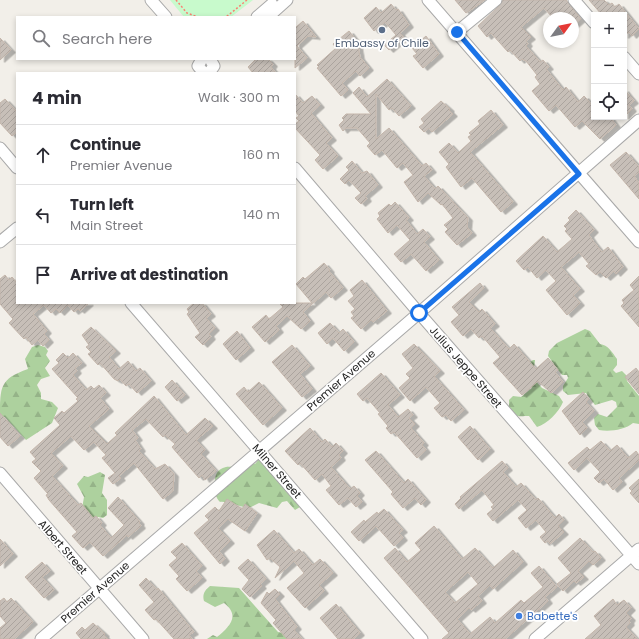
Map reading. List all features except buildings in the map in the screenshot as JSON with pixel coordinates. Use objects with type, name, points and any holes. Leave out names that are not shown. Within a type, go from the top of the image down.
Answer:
[{"type":"street","points":[[151,0],[165,16]]},
{"type":"street","points":[[258,16],[277,0]]},
{"type":"street","points":[[269,16],[287,0]]},
{"type":"street","points":[[428,0],[639,242]]},
{"type":"street","points":[[457,32],[496,0]]},
{"type":"street","points":[[574,0],[591,20]]},
{"type":"street","points":[[627,60],[639,74]]},
{"type":"street","points":[[192,72],[208,65]]},
{"type":"street","name":"Premier Avenue","points":[[41,639],[260,451],[579,174],[639,120]]},
{"type":"street","points":[[0,148],[16,167]]},
{"type":"street","name":"Julius Jeppe Street","points":[[296,169],[419,313],[635,552],[639,564]]},
{"type":"street","points":[[0,242],[16,229]]},
{"type":"street","name":"Milner Street","points":[[132,304],[422,639]]},
{"type":"street","name":"Albert Street","points":[[0,473],[142,639]]},
{"type":"street","points":[[534,639],[635,552]]},
{"type":"path","points":[[176,0],[187,13],[195,16]]},
{"type":"path","points":[[227,16],[247,0]]},
{"type":"green space","points":[[170,0],[253,0],[232,16],[183,16]]},
{"type":"green space","points":[[585,329],[590,331],[600,344],[608,347],[612,351],[617,359],[617,365],[613,370],[616,373],[622,371],[626,375],[627,381],[639,396],[639,424],[633,423],[617,430],[599,430],[595,425],[594,418],[598,414],[607,417],[617,407],[616,402],[612,400],[595,405],[586,393],[568,395],[563,391],[563,386],[568,378],[567,375],[562,375],[548,356],[549,351],[557,343]]},
{"type":"green space","points":[[38,345],[45,347],[48,351],[46,355],[50,361],[45,368],[50,376],[41,379],[37,385],[41,393],[41,399],[52,402],[58,408],[52,423],[26,440],[5,417],[0,417],[0,398],[1,391],[7,380],[12,376],[28,369],[25,359],[32,347]]},
{"type":"green space","points":[[535,360],[535,364],[532,377],[542,388],[559,396],[563,402],[559,410],[552,417],[537,427],[529,416],[515,415],[509,409],[509,400],[513,396],[521,397],[532,388],[521,376],[526,365]]},
{"type":"green space","points":[[260,458],[298,500],[300,507],[295,510],[287,501],[282,502],[277,508],[259,503],[247,509],[234,504],[220,502],[218,500],[216,495],[215,480],[216,474],[222,468],[243,467],[250,461],[255,464]]},
{"type":"green space","points":[[100,472],[105,475],[102,493],[107,500],[107,515],[103,518],[98,517],[88,520],[81,514],[84,497],[77,484],[84,476],[88,477]]},
{"type":"green space","points":[[210,586],[239,588],[278,632],[283,633],[288,639],[207,639],[213,635],[217,637],[229,625],[232,617],[232,612],[224,603],[215,607],[204,601],[204,592]]},
{"type":"place","name":"Embassy of Chile","points":[[382,30]]},
{"type":"place","name":"Babette's","points":[[519,616]]},
{"type":"route","points":[[419,313],[579,174],[457,32]]}]
